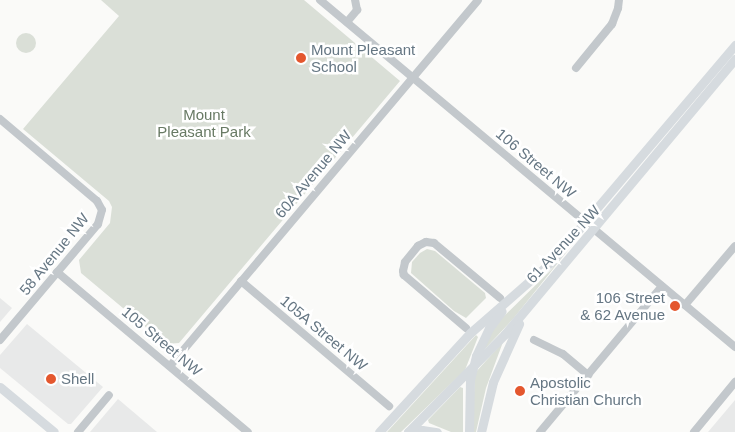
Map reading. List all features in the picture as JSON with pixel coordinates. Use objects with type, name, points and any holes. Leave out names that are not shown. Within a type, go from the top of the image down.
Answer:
[{"type":"main road","name":"61 Avenue NW","points":[[408,432],[473,368],[535,298],[589,225],[735,45]]},
{"type":"main road","name":"61 Avenue NW","points":[[379,432],[470,333],[540,273],[589,225],[735,59]]},
{"type":"main road","points":[[469,432],[473,368],[478,348],[493,322],[540,273]]},
{"type":"main road","points":[[481,432],[488,398],[498,368],[513,336],[535,298]]},
{"type":"main road","points":[[0,386],[54,432]]},
{"type":"main road","points":[[408,432],[422,430],[438,432]]},
{"type":"street","name":"106 Street NW","points":[[320,0],[735,347]]},
{"type":"street","points":[[347,22],[357,10],[355,0]]},
{"type":"street","name":"60A Avenue NW","points":[[170,366],[478,0]]},
{"type":"street","points":[[576,68],[612,24],[619,0]]},
{"type":"street","name":"58 Avenue NW","points":[[0,119],[101,206],[102,214],[98,224],[0,340]]},
{"type":"street","points":[[466,328],[404,276],[405,262],[418,246],[426,242],[434,243],[500,298]]},
{"type":"street","points":[[685,305],[735,246]]},
{"type":"street","name":"105 Street NW","points":[[57,272],[248,432]]},
{"type":"street","name":"105A Street NW","points":[[241,282],[389,406]]},
{"type":"street","points":[[540,432],[662,286]]},
{"type":"street","points":[[534,340],[563,354],[588,375]]},
{"type":"street","points":[[694,432],[735,382]]},
{"type":"street","points":[[78,432],[109,395]]},
{"type":"shaded area","points":[[0,298],[12,308],[0,322]]},
{"type":"shaded area","points":[[27,324],[103,387],[71,424],[68,424],[0,368],[0,355]]},
{"type":"shaded area","points":[[118,399],[157,432],[90,432]]},
{"type":"shaded area","points":[[735,400],[735,432],[708,432]]},
{"type":"green space","name":"Mount Pleasant Park","points":[[101,0],[304,0],[400,81],[179,343],[166,344],[81,273],[79,260],[110,223],[112,207],[109,201],[23,129],[119,16]]},
{"type":"green space","points":[[26,33],[33,36],[36,43],[33,50],[26,53],[19,50],[16,43],[19,36]]},
{"type":"green space","points":[[577,239],[513,319],[484,350],[481,350],[496,324],[551,270]]},
{"type":"green space","points":[[427,249],[435,251],[485,293],[486,298],[466,318],[454,311],[411,273],[412,262],[420,253]]},
{"type":"green space","points":[[476,335],[478,337],[465,370],[401,432],[387,432]]},
{"type":"green space","points":[[503,342],[486,388],[476,432],[472,432],[475,373]]},
{"type":"green space","points":[[460,387],[463,388],[463,432],[451,432],[429,423],[428,420]]},
{"type":"place","name":"Mount Pleasant School","points":[[301,58]]},
{"type":"place","name":"106 Street & 62 Avenue","points":[[675,306]]},
{"type":"place","name":"Shell","points":[[51,379]]},
{"type":"place","name":"Apostolic Christian Church","points":[[520,391]]}]
